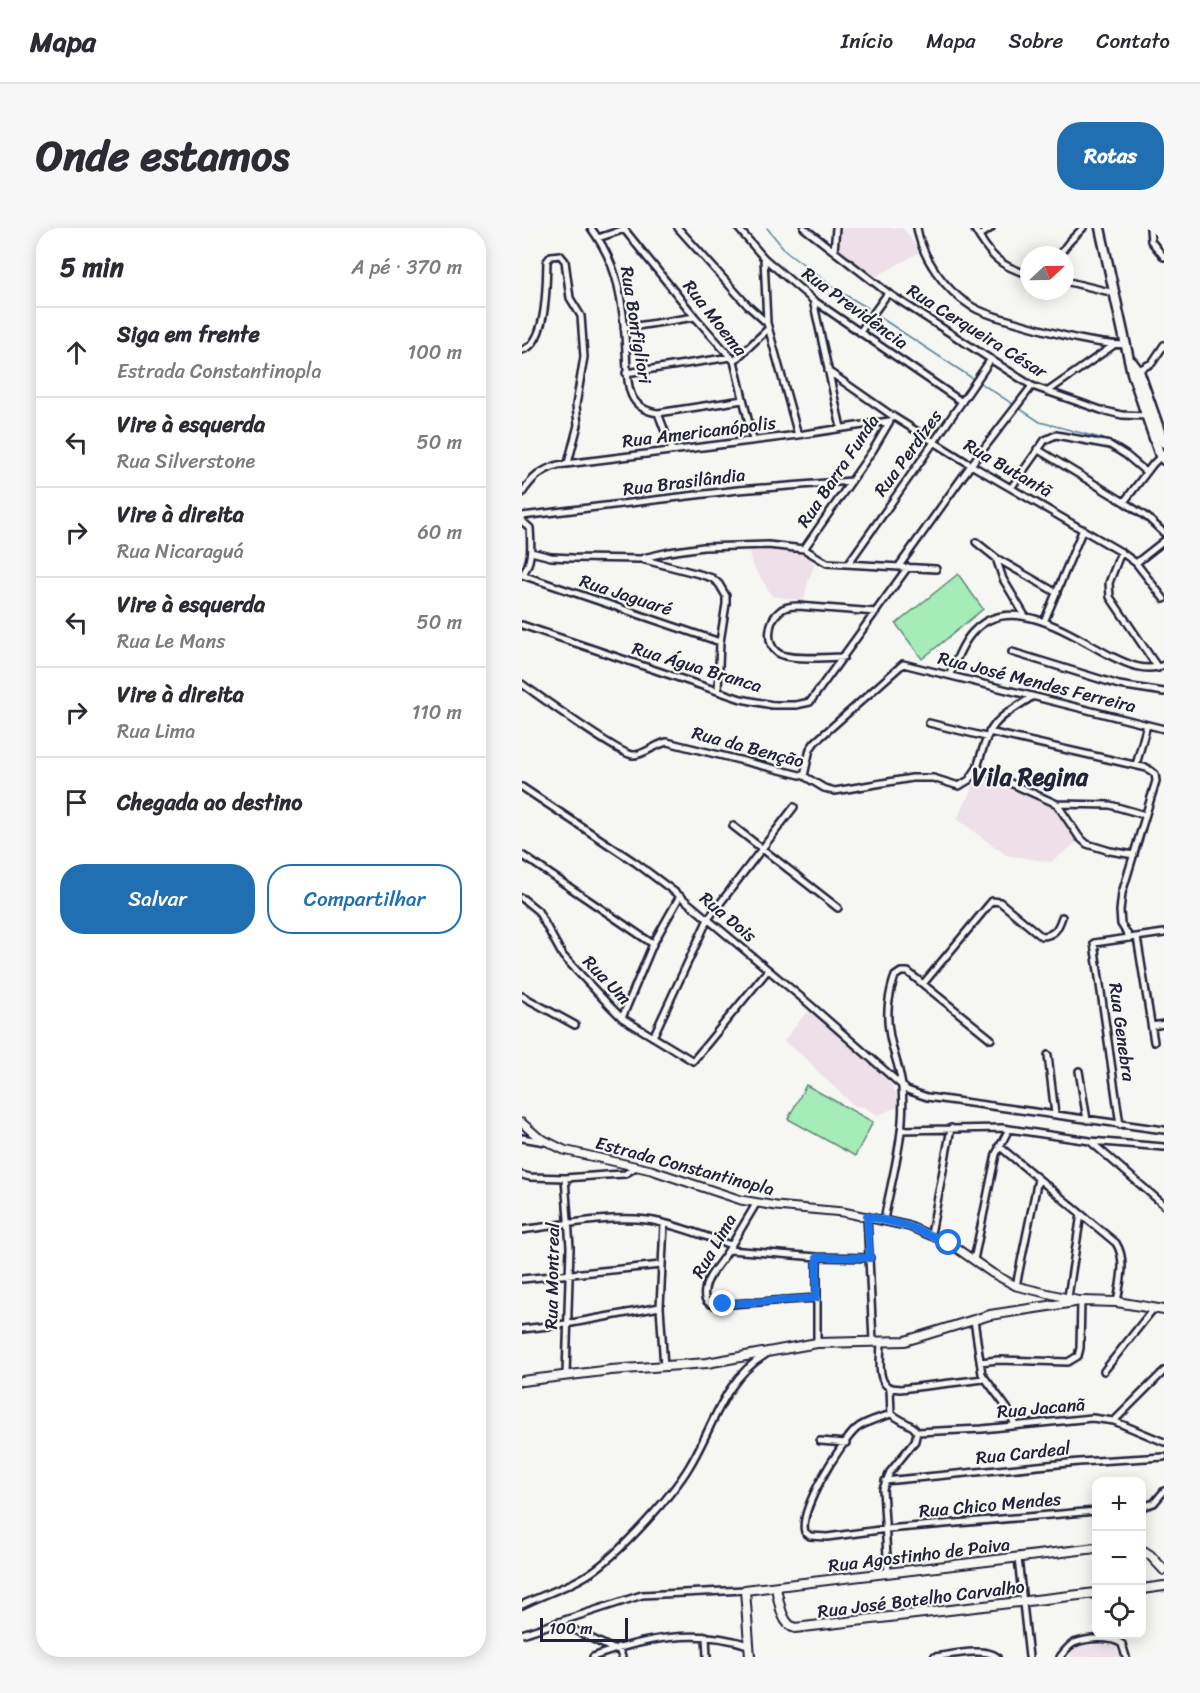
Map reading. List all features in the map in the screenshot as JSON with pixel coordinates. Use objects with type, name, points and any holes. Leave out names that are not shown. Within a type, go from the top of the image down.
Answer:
[{"type":"main road","points":[[1100,228],[1126,345],[1161,440],[1163,456]]},
{"type":"main road","points":[[522,1381],[631,1368],[706,1364],[817,1343],[905,1341],[974,1320],[1023,1309],[1081,1301],[1117,1302],[1164,1310]]},
{"type":"main road","name":"Rua Agostinho de Paiva","points":[[745,1590],[1092,1549]]},
{"type":"main road","points":[[1146,1552],[1164,1570]]},
{"type":"main road","points":[[1146,1588],[1164,1586]]},
{"type":"main road","name":"Rua José Botelho Carvalho","points":[[776,1588],[785,1620],[790,1627],[795,1628],[1092,1594]]},
{"type":"main road","points":[[745,1590],[750,1657]]},
{"type":"street","name":"Rua Bonfigliori","points":[[591,228],[611,259],[615,272],[624,328],[626,374],[631,393],[643,408],[649,412],[658,413]]},
{"type":"street","points":[[678,228],[768,326]]},
{"type":"street","name":"Rua Previdência","points":[[738,228],[764,258],[813,300],[962,402]]},
{"type":"street","name":"Rua Cerqueira César","points":[[804,228],[888,293],[1032,386],[1101,410],[1122,415],[1150,415]]},
{"type":"street","points":[[834,251],[836,228]]},
{"type":"street","points":[[917,228],[924,249],[945,284],[970,305],[984,313],[1087,341],[1126,345]]},
{"type":"street","points":[[974,228],[989,252],[1001,264],[1020,272]]},
{"type":"street","points":[[979,236],[991,228]]},
{"type":"street","points":[[1066,246],[1083,228]]},
{"type":"street","points":[[1150,228],[1151,241],[1164,257]]},
{"type":"street","points":[[598,238],[626,229]]},
{"type":"street","name":"Rua Moema","points":[[626,229],[696,318],[732,359],[753,440]]},
{"type":"street","points":[[522,350],[531,346],[542,323],[546,306],[547,261],[554,255],[560,255],[567,268],[570,298],[582,322],[584,357],[576,405],[578,425],[568,463]]},
{"type":"street","points":[[764,258],[768,326],[798,435]]},
{"type":"street","points":[[1074,283],[1114,293]]},
{"type":"street","points":[[861,332],[888,293]]},
{"type":"street","points":[[813,300],[841,428]]},
{"type":"street","points":[[624,328],[696,318]]},
{"type":"street","points":[[626,374],[732,359],[768,326]]},
{"type":"street","points":[[1047,392],[1115,344]]},
{"type":"street","points":[[1136,372],[1152,363],[1164,345]]},
{"type":"street","name":"Rua Perdizes","points":[[848,564],[911,472],[935,443],[991,359]]},
{"type":"street","name":"Rua Butantã","points":[[828,371],[892,419],[1121,552],[1136,563],[1164,599]]},
{"type":"street","points":[[899,566],[971,465],[1032,386]]},
{"type":"street","points":[[672,450],[658,413],[743,400]]},
{"type":"street","name":"Rua Americanópolis","points":[[522,493],[540,472],[568,463],[798,435],[892,419]]},
{"type":"street","name":"Rua Barra Funda","points":[[892,419],[804,549],[827,563],[936,569]]},
{"type":"street","points":[[1011,488],[1037,449],[1045,440],[1053,436],[1101,442],[1119,449],[1146,472]]},
{"type":"street","points":[[1037,449],[1124,502],[1148,518],[1164,533]]},
{"type":"street","points":[[1124,502],[1146,472],[1163,456]]},
{"type":"street","name":"Rua Brasilândia","points":[[522,519],[738,490],[851,481]]},
{"type":"street","points":[[522,519],[530,528],[531,552],[527,568],[522,575]]},
{"type":"street","points":[[1044,622],[1083,530]]},
{"type":"street","points":[[1136,563],[1164,541]]},
{"type":"street","points":[[976,542],[996,558],[1057,593]]},
{"type":"street","points":[[641,559],[669,552],[718,545],[768,545],[804,549]]},
{"type":"street","points":[[531,552],[551,557],[641,559],[699,574],[719,584],[726,596],[720,642],[718,691]]},
{"type":"street","points":[[1121,552],[1108,593],[1125,622],[1161,667]]},
{"type":"street","points":[[996,558],[1003,579],[1025,616]]},
{"type":"street","name":"Rua Água Branca","points":[[522,625],[741,699],[772,705],[807,704],[844,657],[908,567]]},
{"type":"street","name":"Rua Jaguaré","points":[[522,575],[720,642]]},
{"type":"street","points":[[844,657],[794,657],[779,654],[775,651],[770,639],[770,626],[785,608],[798,606],[876,612]]},
{"type":"street","points":[[950,674],[969,637],[981,625],[1007,615],[1025,616],[1044,622],[1130,664],[1142,667],[1161,667]]},
{"type":"street","points":[[1012,652],[1119,685],[1164,692]]},
{"type":"street","name":"Rua José Mendes Ferreira","points":[[804,776],[810,750],[815,742],[903,664],[1164,729]]},
{"type":"street","name":"Rua da Benção","points":[[522,684],[631,756],[667,742],[804,776],[824,788],[835,791],[918,778],[933,778],[959,786],[969,780],[977,768]]},
{"type":"street","points":[[1032,697],[993,724],[987,734],[977,768],[1057,804],[1110,805],[1145,815]]},
{"type":"street","points":[[929,723],[1150,769],[1156,777],[1121,902],[1121,924],[1130,938],[1164,933]]},
{"type":"street","points":[[1136,765],[1147,725]]},
{"type":"street","name":"Rua Dois","points":[[522,787],[636,863],[680,896],[902,1086]]},
{"type":"street","points":[[1057,804],[1079,837],[1087,844],[1134,855]]},
{"type":"street","points":[[653,1036],[708,919],[794,807]]},
{"type":"street","points":[[733,826],[838,908]]},
{"type":"street","points":[[522,855],[653,944]]},
{"type":"street","points":[[622,1017],[653,944],[680,896]]},
{"type":"street","name":"Rua Um","points":[[522,898],[538,911],[563,956],[622,1017],[693,1061],[768,970]]},
{"type":"street","points":[[923,984],[992,901],[1000,902],[1041,936],[1058,929],[1062,917]]},
{"type":"street","points":[[1137,937],[1154,1042]]},
{"type":"street","name":"Rua Genebra","points":[[1120,1125],[1094,943],[1130,938]]},
{"type":"street","points":[[884,1220],[902,1130],[902,1086],[888,1029],[892,984],[895,976],[901,972],[908,972],[991,1039]]},
{"type":"street","points":[[522,996],[575,1025]]},
{"type":"street","points":[[1152,1026],[1164,1024]]},
{"type":"street","points":[[1048,1055],[1055,1114]]},
{"type":"street","points":[[1079,1071],[1087,1120]]},
{"type":"street","points":[[902,1086],[912,1092],[927,1096],[1164,1131]]},
{"type":"street","name":"Estrada Constantinopla","points":[[522,1123],[538,1137],[552,1145],[601,1160],[636,1167],[756,1204],[867,1216],[931,1234],[1016,1286],[1081,1301]]},
{"type":"street","points":[[931,1234],[951,1128]]},
{"type":"street","points":[[902,1130],[1009,1129],[1090,1141],[1164,1147]]},
{"type":"street","points":[[974,1260],[992,1168],[999,1146],[1009,1129]]},
{"type":"street","points":[[522,1138],[552,1145]]},
{"type":"street","points":[[1090,1141],[1163,1202]]},
{"type":"street","points":[[999,1146],[1103,1231],[1120,1249],[1123,1262],[1117,1302]]},
{"type":"street","points":[[522,1177],[565,1178],[625,1174],[636,1167]]},
{"type":"street","name":"Rua Montreal","points":[[565,1178],[569,1223],[566,1375]]},
{"type":"street","points":[[1016,1286],[1038,1179]]},
{"type":"street","name":"Rua Lima","points":[[756,1204],[707,1282],[704,1294],[709,1304],[816,1298]]},
{"type":"street","points":[[1068,1297],[1081,1214]]},
{"type":"street","points":[[867,1216],[877,1341],[885,1384],[890,1388],[900,1389],[984,1379]]},
{"type":"street","points":[[522,1230],[569,1223],[640,1219],[664,1224],[730,1247],[817,1257],[870,1258]]},
{"type":"street","points":[[664,1224],[660,1307],[664,1367]]},
{"type":"street","points":[[817,1257],[817,1343]]},
{"type":"street","points":[[522,1279],[661,1265]]},
{"type":"street","points":[[980,1362],[1022,1360],[1063,1362],[1074,1359],[1079,1353],[1081,1301]]},
{"type":"street","points":[[522,1329],[566,1324],[660,1307]]},
{"type":"street","points":[[1104,1371],[1154,1308]]},
{"type":"street","points":[[974,1320],[984,1379],[1008,1408],[1015,1425]]},
{"type":"street","points":[[522,1605],[597,1568],[637,1530],[689,1468],[729,1388],[750,1365],[771,1351]]},
{"type":"street","points":[[1114,1421],[1164,1371]]},
{"type":"street","points":[[890,1388],[891,1414]]},
{"type":"street","points":[[888,1573],[883,1498],[885,1481],[915,1442],[917,1432],[913,1427],[891,1414]]},
{"type":"street","points":[[820,1441],[846,1443],[860,1426],[891,1414]]},
{"type":"street","name":"Rua Jacanã","points":[[917,1432],[1092,1418],[1114,1421],[1164,1442]]},
{"type":"street","name":"Rua Chico Mendes","points":[[846,1443],[808,1505],[803,1524],[805,1532],[810,1536],[827,1537],[887,1532],[1092,1511]]},
{"type":"street","name":"Rua Cardeal","points":[[885,1481],[1079,1462],[1164,1457]]},
{"type":"street","points":[[1146,1506],[1154,1503],[1164,1491]]},
{"type":"street","points":[[1018,1558],[1029,1657]]},
{"type":"street","points":[[522,1634],[642,1595],[745,1590]]},
{"type":"street","points":[[558,1622],[616,1648],[622,1657]]},
{"type":"street","points":[[593,1657],[616,1648],[665,1636],[706,1636],[748,1645]]},
{"type":"street","points":[[706,1636],[707,1657]]},
{"type":"street","points":[[1060,1657],[1075,1643],[1108,1639],[1122,1644],[1126,1657]]},
{"type":"street","points":[[934,1657],[981,1652],[997,1657]]},
{"type":"shaded area","points":[[840,228],[903,228],[920,252],[875,277],[838,248]]},
{"type":"shaded area","points":[[749,548],[768,548],[805,554],[815,564],[808,581],[804,601],[772,596],[751,562]]},
{"type":"shaded area","points":[[981,771],[1056,806],[1077,842],[1051,862],[1006,855],[957,819]]},
{"type":"shaded area","points":[[812,1009],[888,1080],[896,1093],[897,1107],[878,1115],[863,1107],[855,1106],[808,1060],[784,1041]]},
{"type":"shaded area","points":[[1116,1644],[1119,1657],[1069,1657],[1076,1646]]},
{"type":"green space","points":[[958,574],[983,609],[922,659],[896,624]]},
{"type":"green space","points":[[806,1085],[873,1122],[855,1156],[788,1119]]},
{"type":"waterway","points":[[767,228],[786,251],[837,290],[868,308]]},
{"type":"waterway","points":[[878,316],[975,380]]},
{"type":"waterway","points":[[979,382],[1040,422],[1104,439]]},
{"type":"waterway","points":[[537,1143],[550,1146]]},
{"type":"district","name":"Vila Regina","points":[[1030,777]]},
{"type":"route","points":[[723,1304],[816,1298],[817,1257],[870,1258],[867,1216],[908,1226],[949,1243]]}]
